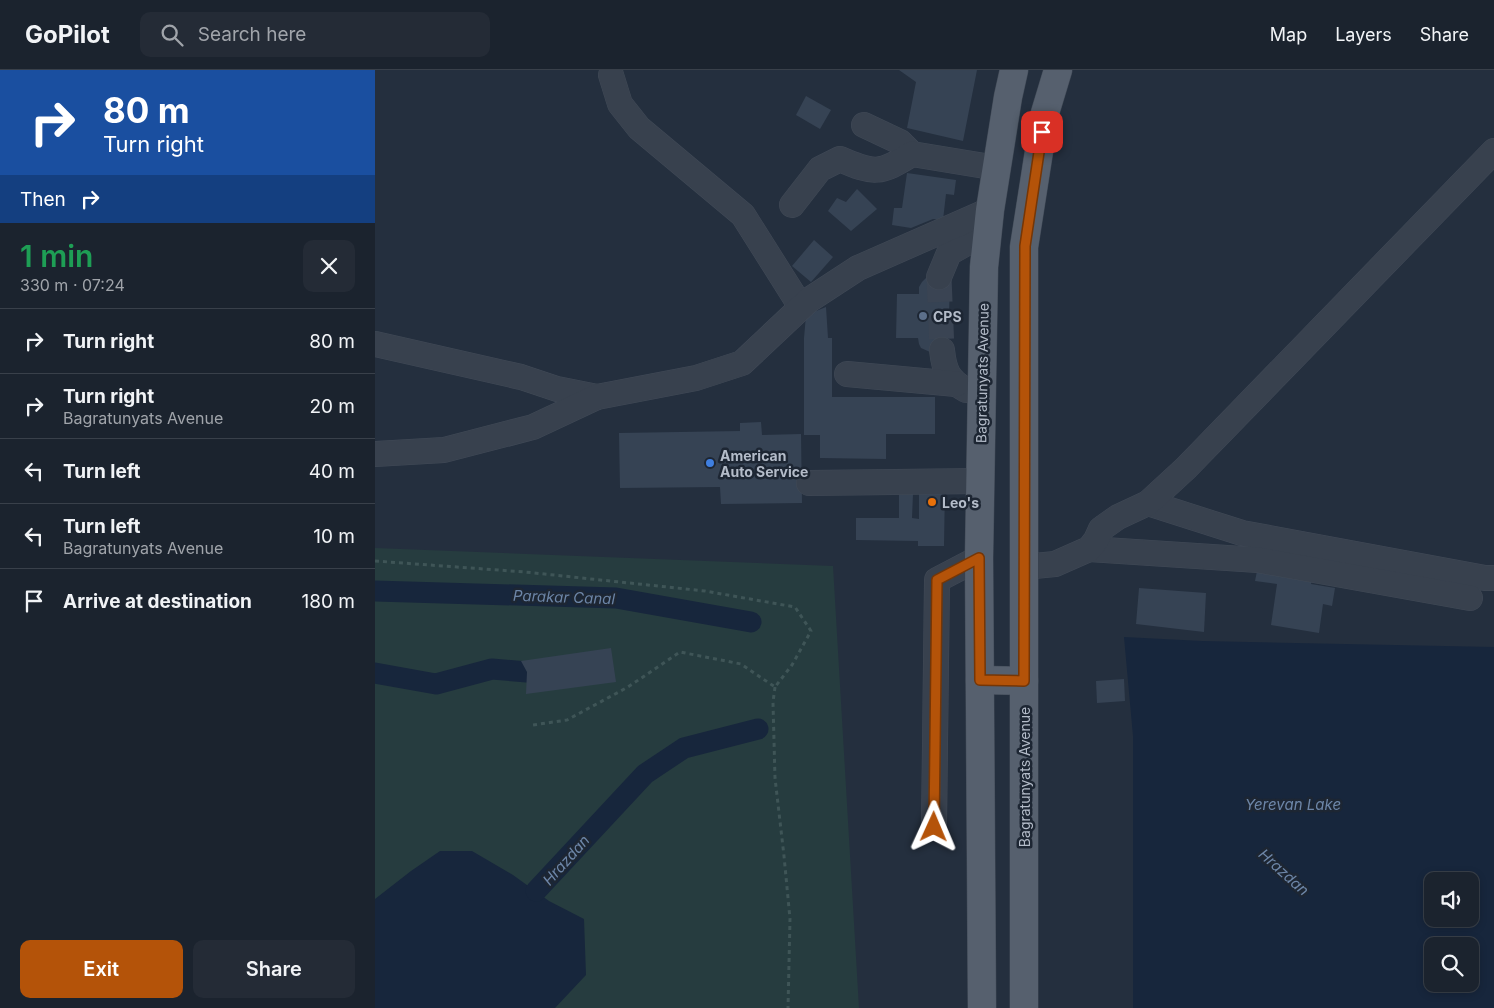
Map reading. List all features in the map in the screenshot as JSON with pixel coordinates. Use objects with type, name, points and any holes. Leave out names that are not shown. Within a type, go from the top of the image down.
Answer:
[{"type":"main road","name":"Bagratunyats Avenue","points":[[982,1008],[979,558],[984,267],[989,220],[1014,70]]},
{"type":"main road","name":"Bagratunyats Avenue","points":[[1024,1008],[1025,246],[1045,113],[1058,70]]},
{"type":"main road","points":[[980,680],[1024,681]]},
{"type":"street","points":[[611,75],[620,104],[639,128],[743,216],[801,307]]},
{"type":"street","points":[[864,125],[899,142],[912,154],[997,168]]},
{"type":"street","points":[[1089,549],[1101,529],[1118,517],[1148,502],[1186,468],[1494,151]]},
{"type":"street","points":[[792,205],[821,170],[840,159],[864,170],[880,170],[891,167],[912,154]]},
{"type":"street","points":[[375,454],[444,450],[533,427],[597,397],[696,378],[742,362],[801,307],[857,268],[989,220]]},
{"type":"street","points":[[939,277],[949,253],[989,220]]},
{"type":"street","points":[[375,344],[521,377],[557,389],[597,397]]},
{"type":"street","points":[[942,350],[943,366],[956,384]]},
{"type":"street","points":[[847,374],[956,384],[981,398]]},
{"type":"street","points":[[809,483],[980,481]]},
{"type":"street","points":[[1148,502],[1195,519],[1242,532],[1485,578],[1494,578]]},
{"type":"street","points":[[1024,567],[1055,564],[1089,549],[1258,560],[1470,598]]},
{"type":"street","points":[[934,827],[937,580],[979,558]]},
{"type":"path","points":[[375,561],[525,572],[705,591],[795,607],[811,631],[792,665],[775,687],[773,702],[775,778],[789,919],[788,1008]]},
{"type":"path","points":[[533,725],[567,720],[628,688],[680,652],[741,664],[775,687]]},
{"type":"green space","points":[[375,548],[833,566],[859,1008],[375,1008]]},
{"type":"water","name":"Yerevan Lake","points":[[1124,637],[1202,641],[1494,647],[1494,1008],[1133,1008],[1133,736]]},
{"type":"water","points":[[440,851],[472,851],[513,875],[549,901],[584,919],[586,975],[555,1008],[375,1008],[375,899]]},
{"type":"building","points":[[899,70],[977,70],[963,141],[907,128],[916,82]]},
{"type":"building","points":[[806,96],[831,110],[820,129],[796,115]]},
{"type":"building","points":[[907,173],[956,180],[954,195],[946,194],[943,220],[933,219],[911,228],[892,225],[894,208],[902,208]]},
{"type":"building","points":[[857,189],[877,209],[851,231],[828,211],[837,198],[846,202]]},
{"type":"building","points":[[814,240],[833,257],[811,282],[792,266]]},
{"type":"building","name":"CPS","points":[[932,277],[946,281],[950,286],[948,341],[930,352],[921,348],[918,338],[896,338],[897,294],[919,294],[919,287],[922,282],[926,278]]},
{"type":"building","points":[[826,307],[828,338],[832,338],[832,397],[935,397],[935,434],[886,434],[886,459],[820,458],[820,435],[804,435],[804,338],[806,315]]},
{"type":"building","name":"American Auto Service","points":[[761,422],[762,435],[801,434],[802,503],[721,504],[720,487],[620,488],[619,433],[740,431],[740,423]]},
{"type":"building","points":[[919,486],[945,486],[944,546],[918,546],[918,541],[856,540],[856,518],[899,518],[899,493],[913,494],[912,518],[919,519]]},
{"type":"building","points":[[1257,571],[1312,579],[1311,584],[1335,588],[1332,606],[1323,604],[1319,633],[1271,625],[1277,584],[1255,581]]},
{"type":"building","points":[[1139,588],[1206,593],[1204,632],[1136,624]]},
{"type":"building","points":[[611,648],[616,682],[526,694],[527,672],[521,661]]},
{"type":"building","points":[[1124,679],[1125,701],[1097,703],[1096,681]]},
{"type":"waterway","name":"Parakar Canal","points":[[375,591],[616,598],[751,622]]},
{"type":"waterway","points":[[375,673],[436,684],[492,669],[527,672]]},
{"type":"waterway","name":"Hrazdan","points":[[536,891],[645,774],[684,748],[758,729]]},
{"type":"tunnel","points":[[939,277],[942,350]]},
{"type":"place","name":"CPS","points":[[923,316]]},
{"type":"place","name":"American Auto Service","points":[[710,463]]},
{"type":"place","name":"Leo's","points":[[932,502]]},
{"type":"route","points":[[934,827],[937,580],[979,558],[980,680],[1024,681],[1025,246],[1042,132]]}]
